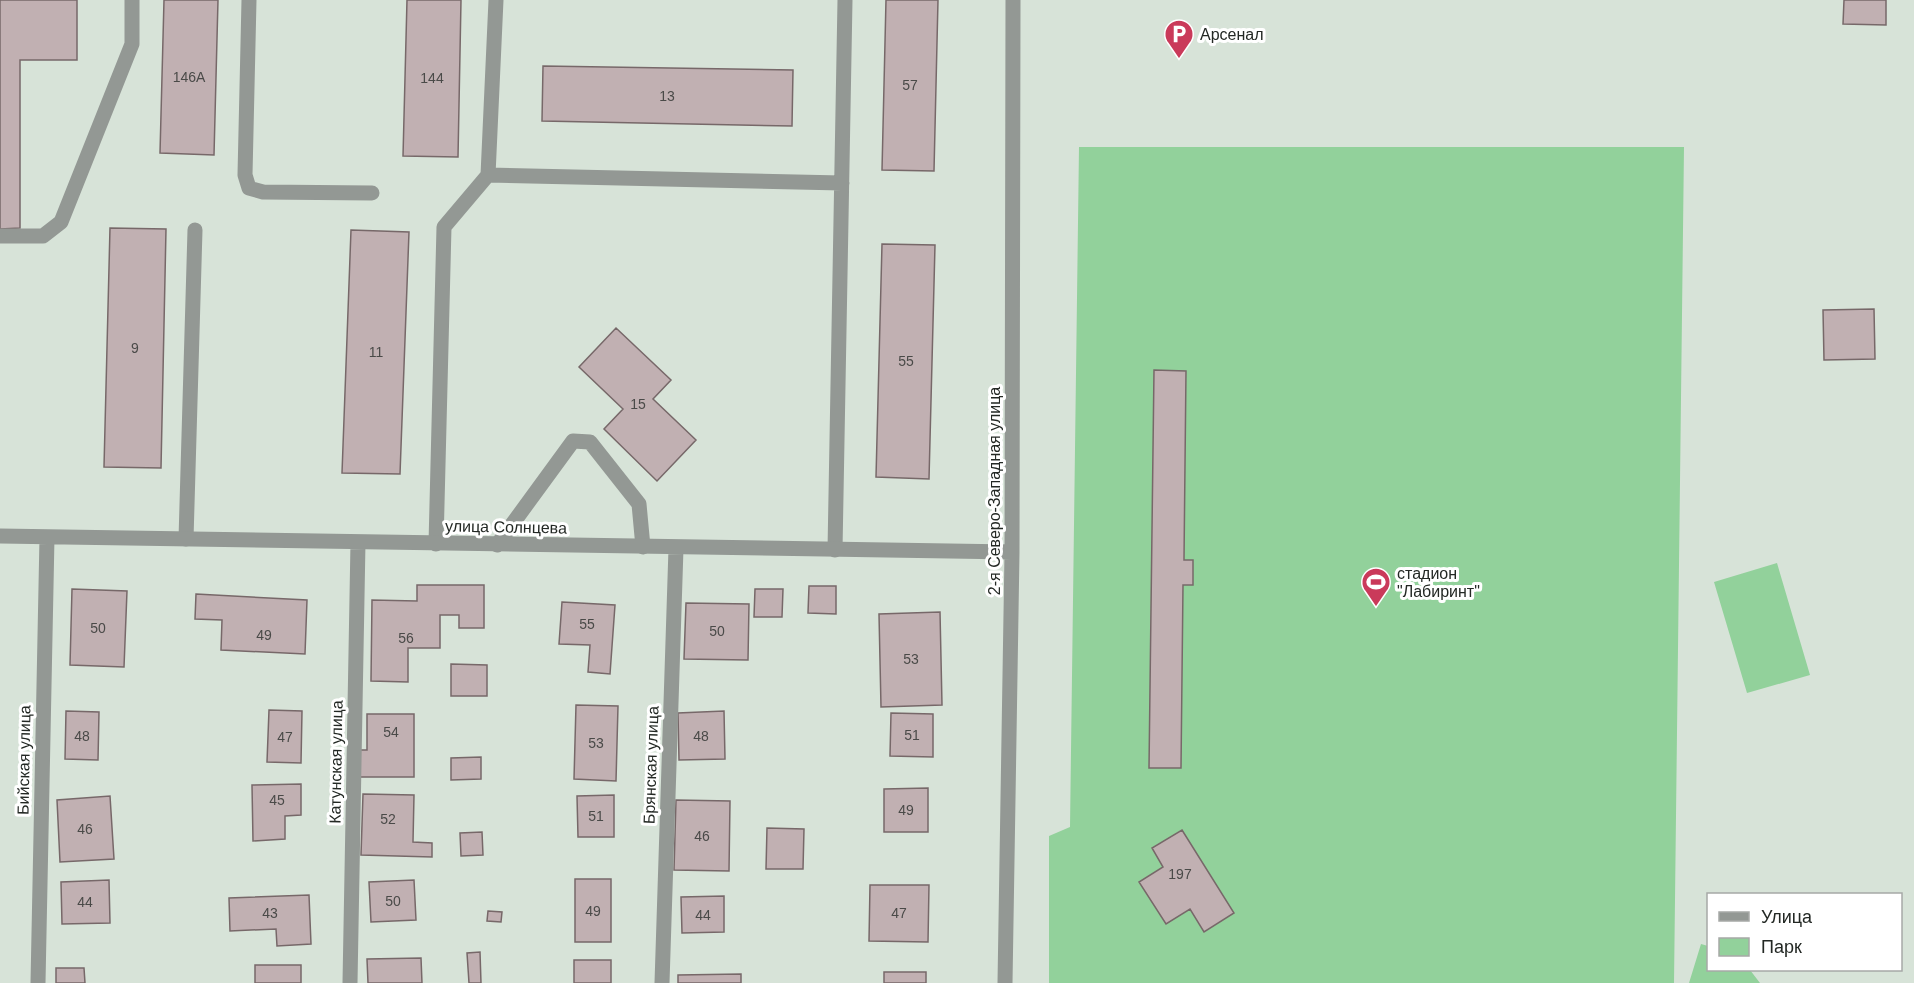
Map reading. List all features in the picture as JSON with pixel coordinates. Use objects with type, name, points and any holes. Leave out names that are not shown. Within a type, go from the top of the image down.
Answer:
[{"type":"street","points":[[0,236],[43,236],[62,222],[132,44],[132,0]]},
{"type":"street","points":[[249,0],[245,176],[249,188],[263,192],[372,193]]},
{"type":"street","points":[[436,544],[444,227],[488,175],[496,0]]},
{"type":"street","points":[[835,550],[845,0]]},
{"type":"street","name":"2-я Северо-Западная улица","points":[[1005,983],[1012,552],[1013,0]]},
{"type":"street","points":[[488,175],[842,183]]},
{"type":"street","points":[[186,539],[195,230]]},
{"type":"street","points":[[496,545],[573,441],[590,442],[639,504],[643,547]]},
{"type":"street","name":"улица Солнцева","points":[[0,536],[1012,552]]},
{"type":"street","name":"Бийская улица","points":[[38,983],[47,537]]},
{"type":"street","name":"Катунская улица","points":[[350,983],[358,543]]},
{"type":"street","name":"Брянская улица","points":[[662,983],[676,548]]},
{"type":"green space","name":"стадион \"Лабиринт\"","points":[[1079,147],[1684,147],[1674,983],[1049,983],[1049,836],[1070,827]]},
{"type":"green space","points":[[1777,563],[1810,675],[1747,693],[1714,582]]},
{"type":"green space","points":[[1701,944],[1707,946],[1707,971],[1751,971],[1760,983],[1689,983]]},
{"type":"building","points":[[0,0],[77,0],[77,60],[20,60],[20,228],[0,229]]},
{"type":"building","points":[[164,0],[218,0],[214,155],[160,153]]},
{"type":"building","points":[[407,0],[461,0],[458,157],[403,156]]},
{"type":"building","points":[[886,0],[938,0],[934,171],[882,170]]},
{"type":"building","points":[[1844,0],[1886,0],[1886,25],[1843,24]]},
{"type":"building","points":[[543,66],[793,70],[792,126],[542,121]]},
{"type":"building","points":[[110,228],[166,229],[161,468],[104,467]]},
{"type":"building","points":[[351,230],[409,232],[400,474],[342,473]]},
{"type":"building","points":[[882,244],[935,245],[929,479],[876,477]]},
{"type":"building","points":[[1874,309],[1875,359],[1824,360],[1823,310]]},
{"type":"building","points":[[616,328],[671,380],[653,399],[696,440],[657,481],[604,429],[623,409],[579,367]]},
{"type":"building","points":[[1154,370],[1186,371],[1184,560],[1193,560],[1193,585],[1183,585],[1181,768],[1149,768]]},
{"type":"building","points":[[417,585],[484,585],[484,628],[459,628],[459,615],[440,615],[440,648],[408,648],[408,682],[371,681],[372,600],[417,601]]},
{"type":"building","points":[[809,586],[836,586],[836,614],[808,613]]},
{"type":"building","points":[[72,589],[127,591],[124,667],[70,665]]},
{"type":"building","points":[[755,589],[783,589],[782,617],[754,617]]},
{"type":"building","points":[[196,594],[307,600],[305,654],[221,650],[222,620],[195,619]]},
{"type":"building","points":[[562,602],[615,605],[610,674],[588,672],[590,645],[559,644]]},
{"type":"building","points":[[686,603],[749,604],[748,660],[684,659]]},
{"type":"building","points":[[940,612],[942,705],[881,707],[879,614]]},
{"type":"building","points":[[451,664],[487,665],[487,696],[451,696]]},
{"type":"building","points":[[576,705],[618,706],[616,781],[574,779]]},
{"type":"building","points":[[269,710],[302,711],[301,763],[267,762]]},
{"type":"building","points":[[66,711],[99,712],[98,760],[65,759]]},
{"type":"building","points":[[724,711],[725,759],[679,760],[678,713]]},
{"type":"building","points":[[891,713],[933,714],[933,757],[890,756]]},
{"type":"building","points":[[367,714],[414,714],[414,777],[360,777],[360,750],[367,750]]},
{"type":"building","points":[[481,757],[481,779],[451,780],[451,758]]},
{"type":"building","points":[[301,784],[301,815],[285,816],[285,839],[253,841],[252,785]]},
{"type":"building","points":[[928,788],[928,832],[884,832],[884,789]]},
{"type":"building","points":[[363,794],[414,795],[413,842],[432,843],[432,857],[361,855]]},
{"type":"building","points":[[614,795],[614,837],[578,837],[577,796]]},
{"type":"building","points":[[110,796],[114,859],[60,862],[57,800]]},
{"type":"building","points":[[676,800],[730,801],[729,871],[674,870]]},
{"type":"building","points":[[767,828],[804,829],[803,869],[766,869]]},
{"type":"building","points":[[1182,830],[1234,913],[1204,932],[1190,909],[1166,924],[1139,882],[1163,867],[1152,848]]},
{"type":"building","points":[[482,832],[483,855],[461,856],[460,833]]},
{"type":"building","points":[[575,879],[611,879],[611,942],[575,942]]},
{"type":"building","points":[[109,880],[110,923],[62,924],[61,882]]},
{"type":"building","points":[[414,880],[416,920],[371,922],[369,882]]},
{"type":"building","points":[[870,885],[929,885],[928,942],[869,941]]},
{"type":"building","points":[[309,895],[311,944],[277,946],[276,929],[230,931],[229,898]]},
{"type":"building","points":[[724,896],[724,932],[682,933],[681,897]]},
{"type":"building","points":[[488,911],[502,912],[501,922],[487,921]]},
{"type":"building","points":[[480,952],[481,983],[469,983],[467,953]]},
{"type":"building","points":[[421,958],[422,983],[368,983],[367,959]]},
{"type":"building","points":[[574,960],[611,960],[611,983],[574,983]]},
{"type":"building","points":[[255,965],[301,965],[301,983],[255,983]]},
{"type":"building","points":[[56,968],[84,968],[85,983],[56,983]]},
{"type":"building","points":[[884,972],[926,972],[926,983],[884,983]]},
{"type":"building","points":[[741,974],[741,983],[678,983],[678,975]]},
{"type":"place","name":"Арсенал","points":[[1179,60]]},
{"type":"place","name":"стадион \"Лабиринт\"","points":[[1376,608]]}]
